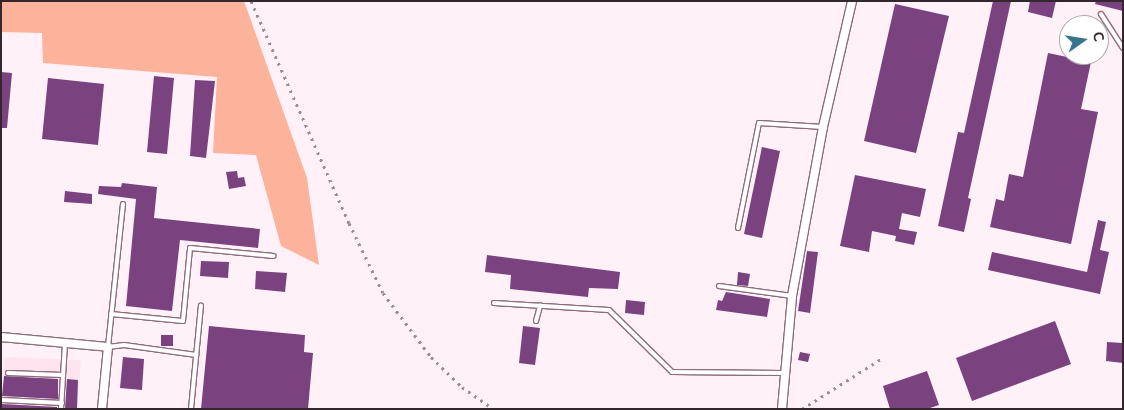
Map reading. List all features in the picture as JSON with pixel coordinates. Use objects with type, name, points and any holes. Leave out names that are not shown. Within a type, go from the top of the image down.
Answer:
[{"type":"street","points":[[782,409],[782,373],[790,342],[792,296],[823,127],[852,1]]},
{"type":"street","points":[[1,337],[108,347],[102,409]]},
{"type":"lane","points":[[1101,14],[1123,48]]},
{"type":"lane","points":[[738,228],[759,122],[823,127]]},
{"type":"lane","points":[[123,204],[108,347],[124,345],[196,355]]},
{"type":"lane","points":[[112,314],[183,321],[190,248],[274,256]]},
{"type":"lane","points":[[719,286],[792,296]]},
{"type":"lane","points":[[494,303],[610,310],[672,372],[782,373]]},
{"type":"lane","points":[[190,409],[201,305]]},
{"type":"lane","points":[[536,321],[540,306]]},
{"type":"lane","points":[[61,409],[65,343]]},
{"type":"lane","points":[[8,372],[63,375]]},
{"type":"lane","points":[[2,400],[62,403]]},
{"type":"shaded area","points":[[1,1],[244,1],[307,178],[319,265],[281,246],[256,155],[213,153],[217,77],[43,63],[42,33],[1,32]]},
{"type":"shaded area","points":[[4,357],[81,360],[77,409],[1,409]]},
{"type":"building","points":[[993,1],[1011,1],[968,198],[971,199],[964,232],[938,226],[958,132],[964,133]]},
{"type":"building","points":[[1030,1],[1056,1],[1052,18],[1028,12]]},
{"type":"building","points":[[1096,1],[1123,1],[1123,11],[1095,4]]},
{"type":"building","points":[[895,4],[949,16],[916,153],[864,141]]},
{"type":"building","points":[[1048,53],[1059,55],[1059,65],[1090,65],[1081,109],[1098,112],[1071,244],[990,227],[996,199],[1004,201],[1009,174],[1023,177]]},
{"type":"building","points":[[1,72],[12,73],[7,128],[1,128]]},
{"type":"building","points":[[154,76],[174,78],[167,154],[147,152]]},
{"type":"building","points":[[48,78],[104,84],[98,145],[42,139]]},
{"type":"building","points":[[195,80],[215,81],[206,158],[190,156]]},
{"type":"building","points":[[762,147],[780,151],[762,238],[744,234]]},
{"type":"building","points":[[237,171],[238,178],[244,177],[246,186],[229,189],[226,172]]},
{"type":"building","points":[[855,175],[926,189],[920,217],[902,213],[899,229],[917,232],[914,245],[895,241],[896,236],[872,231],[869,252],[840,246]]},
{"type":"building","points":[[122,183],[157,187],[154,218],[260,229],[258,248],[180,240],[172,311],[126,306],[136,199],[98,194],[99,186],[121,187]]},
{"type":"building","points":[[65,191],[92,194],[92,204],[64,202]]},
{"type":"building","points":[[1098,220],[1106,222],[1100,250],[1109,252],[1100,294],[988,270],[992,252],[1087,272]]},
{"type":"building","points":[[807,251],[818,252],[810,313],[798,311]]},
{"type":"building","points":[[487,255],[620,272],[618,289],[589,288],[588,297],[510,289],[511,275],[485,272]]},
{"type":"building","points":[[201,261],[229,262],[228,278],[200,276]]},
{"type":"building","points":[[256,271],[287,273],[285,292],[255,289]]},
{"type":"building","points":[[738,272],[750,274],[748,286],[737,285]]},
{"type":"building","points":[[726,292],[770,299],[767,317],[716,310],[718,300],[722,301]]},
{"type":"building","points":[[626,300],[645,302],[644,315],[625,313]]},
{"type":"building","points":[[1055,321],[1071,364],[972,401],[956,358]]},
{"type":"building","points":[[209,326],[305,335],[304,352],[313,353],[308,409],[201,409]]},
{"type":"building","points":[[523,326],[540,328],[535,365],[519,363]]},
{"type":"building","points":[[161,335],[173,335],[173,346],[161,346]]},
{"type":"building","points":[[1107,342],[1123,343],[1123,363],[1106,361]]},
{"type":"building","points":[[800,352],[810,354],[808,362],[798,360]]},
{"type":"building","points":[[123,357],[144,359],[142,390],[120,388]]},
{"type":"building","points":[[927,371],[939,405],[927,409],[890,409],[883,386]]},
{"type":"building","points":[[4,376],[58,379],[58,399],[2,396]]},
{"type":"building","points":[[67,379],[78,380],[77,409],[65,409]]},
{"type":"building","points":[[2,404],[57,407],[57,409],[2,409]]},
{"type":"railway","points":[[251,1],[349,223],[383,293],[431,357],[462,387],[493,409]]},
{"type":"railway","points":[[802,409],[884,357]]}]
